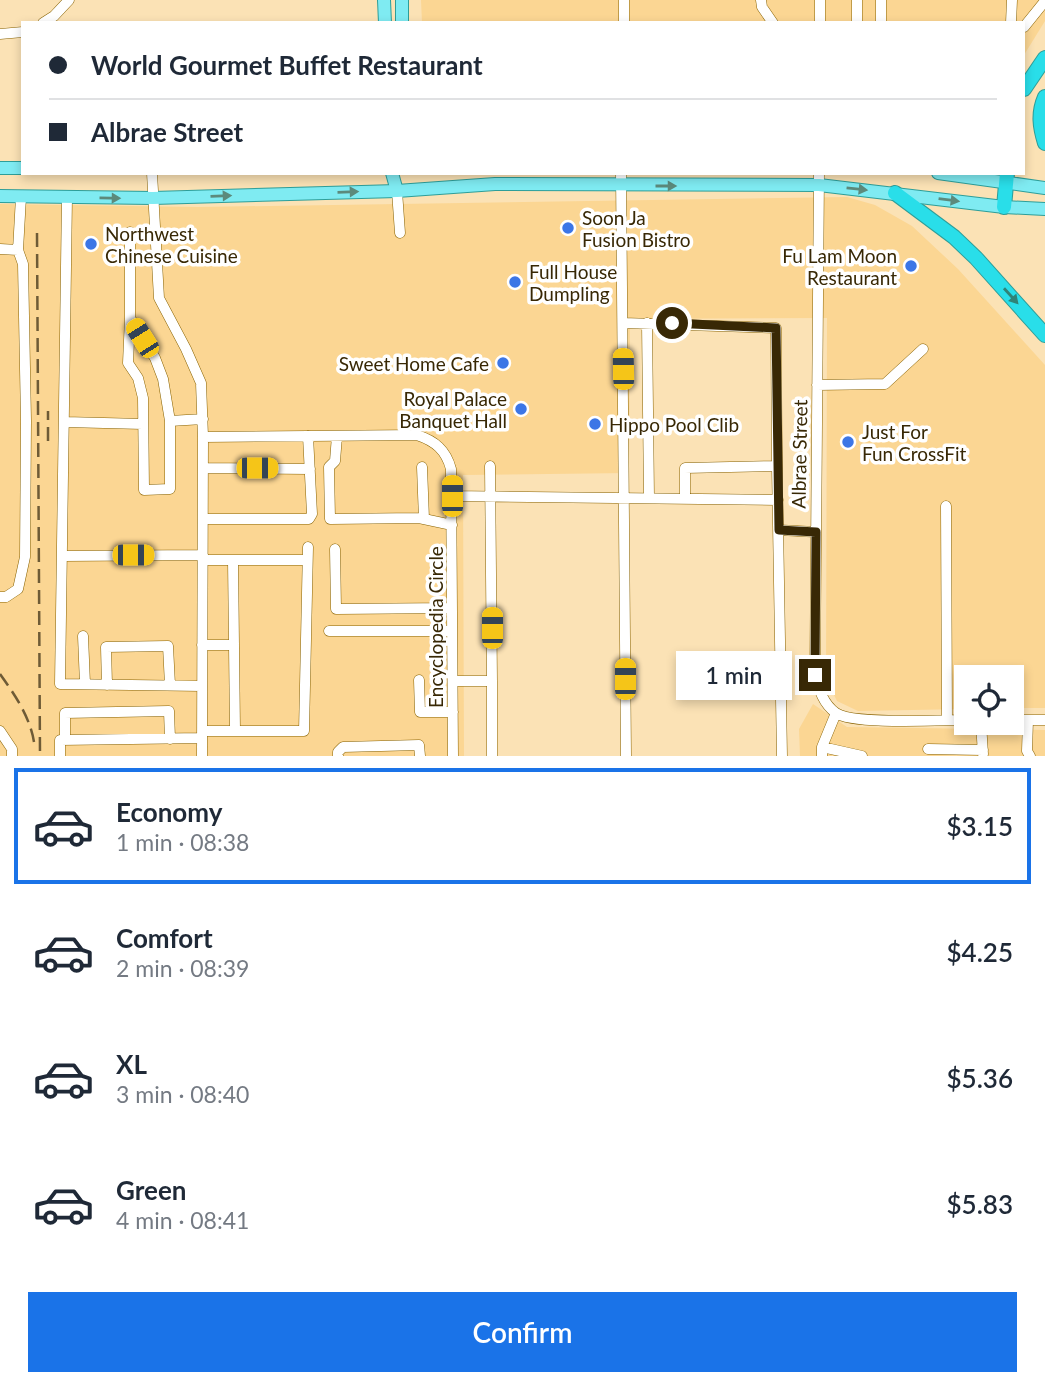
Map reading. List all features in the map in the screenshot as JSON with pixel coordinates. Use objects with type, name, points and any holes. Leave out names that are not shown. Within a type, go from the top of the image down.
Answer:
[{"type":"highway","points":[[1025,88],[1045,58]]},
{"type":"highway","points":[[1045,97],[1040,107],[1045,144]]},
{"type":"highway","points":[[1004,207],[1007,178]]},
{"type":"highway","points":[[895,193],[962,244],[1045,335]]},
{"type":"main road","points":[[384,0],[385,21]]},
{"type":"main road","points":[[402,0],[402,21]]},
{"type":"main road","points":[[0,168],[21,168]]},
{"type":"main road","points":[[393,175],[397,191]]},
{"type":"main road","points":[[397,191],[401,175]]},
{"type":"main road","points":[[966,175],[1007,178],[1045,188]]},
{"type":"main road","points":[[0,196],[153,198],[397,191],[621,179],[819,179],[895,193],[1004,207],[1045,209]]},
{"type":"street","points":[[57,19],[69,0]]},
{"type":"street","points":[[624,0],[624,21]]},
{"type":"street","points":[[761,0],[762,8],[772,21]]},
{"type":"street","points":[[820,0],[820,21]]},
{"type":"street","points":[[857,21],[858,0]]},
{"type":"street","points":[[881,0],[881,21]]},
{"type":"street","points":[[1011,21],[1012,0]]},
{"type":"street","points":[[1025,26],[1045,1]]},
{"type":"street","points":[[0,34],[21,32]]},
{"type":"street","points":[[152,175],[159,298],[201,383],[204,438],[202,756]]},
{"type":"street","points":[[621,179],[626,756]]},
{"type":"street","name":"Albrae Street","points":[[819,179],[815,675],[820,692],[836,713]]},
{"type":"street","points":[[397,191],[400,233]]},
{"type":"street","points":[[0,597],[6,597],[18,589],[25,557],[23,264],[18,250],[21,197]]},
{"type":"street","points":[[67,197],[60,684],[202,686]]},
{"type":"street","points":[[130,232],[128,363],[138,378],[143,398],[144,490],[170,489],[170,421],[163,379],[155,358],[130,318]]},
{"type":"street","points":[[0,249],[18,250]]},
{"type":"street","points":[[623,323],[776,328],[782,756]]},
{"type":"street","points":[[647,323],[649,498]]},
{"type":"street","points":[[817,385],[885,384],[923,349]]},
{"type":"street","points":[[170,421],[203,419]]},
{"type":"street","points":[[65,422],[144,424]]},
{"type":"street","name":"Encyclopedia Circle","points":[[204,438],[417,435],[430,439],[441,447],[449,458],[451,469],[453,756]]},
{"type":"street","points":[[203,519],[309,519],[312,514],[308,436]]},
{"type":"street","points":[[337,436],[335,461],[329,467],[330,519],[424,519],[452,525]]},
{"type":"street","points":[[491,466],[492,756]]},
{"type":"street","points":[[685,499],[685,468],[777,466]]},
{"type":"street","points":[[422,467],[424,519]]},
{"type":"street","points":[[203,468],[310,469]]},
{"type":"street","points":[[452,496],[778,500]]},
{"type":"street","points":[[946,506],[947,720]]},
{"type":"street","points":[[779,530],[816,532]]},
{"type":"street","points":[[60,756],[60,740],[170,739],[235,731],[304,730],[308,547]]},
{"type":"street","points":[[335,549],[336,608],[452,608]]},
{"type":"street","points":[[63,556],[307,560]]},
{"type":"street","points":[[233,560],[235,731]]},
{"type":"street","points":[[329,631],[452,631]]},
{"type":"street","points":[[83,636],[85,684]]},
{"type":"street","points":[[202,645],[234,645]]},
{"type":"street","points":[[107,685],[106,647],[168,646],[170,685]]},
{"type":"street","points":[[419,680],[421,712],[453,712]]},
{"type":"street","points":[[453,681],[492,681]]},
{"type":"street","points":[[65,740],[65,713],[169,711],[170,739]]},
{"type":"street","points":[[862,756],[822,751],[836,713],[855,719],[954,720]]},
{"type":"street","points":[[1024,720],[1045,720]]},
{"type":"street","points":[[1028,720],[1027,751],[1030,756]]},
{"type":"street","points":[[0,732],[12,749],[12,756]]},
{"type":"street","points":[[928,750],[983,753],[982,735]]},
{"type":"street","points":[[338,756],[343,747],[419,745],[420,756]]},
{"type":"shaded area","points":[[421,0],[1045,0],[1045,21],[1025,53],[1025,21],[422,21]]},
{"type":"shaded area","points":[[847,197],[875,205],[912,226],[958,269],[1045,365],[1045,708],[1024,708],[1024,665],[954,665],[954,709],[858,711],[837,701],[826,679],[827,318],[630,319],[629,473],[463,475],[464,756],[0,756],[0,204],[198,207]]},
{"type":"shaded area","points":[[813,704],[847,727],[954,729],[954,735],[1024,735],[1024,730],[1045,730],[1045,756],[800,756],[799,729]]},
{"type":"railway","points":[[37,233],[40,756]]},
{"type":"railway","points":[[48,411],[48,441]]},
{"type":"railway","points":[[0,674],[25,715],[34,742]]},
{"type":"place","name":"Soon Ja Fusion Bistro","points":[[568,228]]},
{"type":"place","name":"Northwest Chinese Cuisine","points":[[91,244]]},
{"type":"place","name":"Fu Lam Moon Restaurant","points":[[911,266]]},
{"type":"place","name":"Full House Dumpling","points":[[515,282]]},
{"type":"place","name":"Sweet Home Cafe","points":[[503,363]]},
{"type":"place","name":"Royal Palace Banquet Hall","points":[[521,409]]},
{"type":"place","name":"Hippo Pool Clib","points":[[595,424]]},
{"type":"place","name":"Just For Fun CrossFit","points":[[848,442]]},
{"type":"route","points":[[672,323],[776,328],[779,530],[816,532],[815,675]]}]
